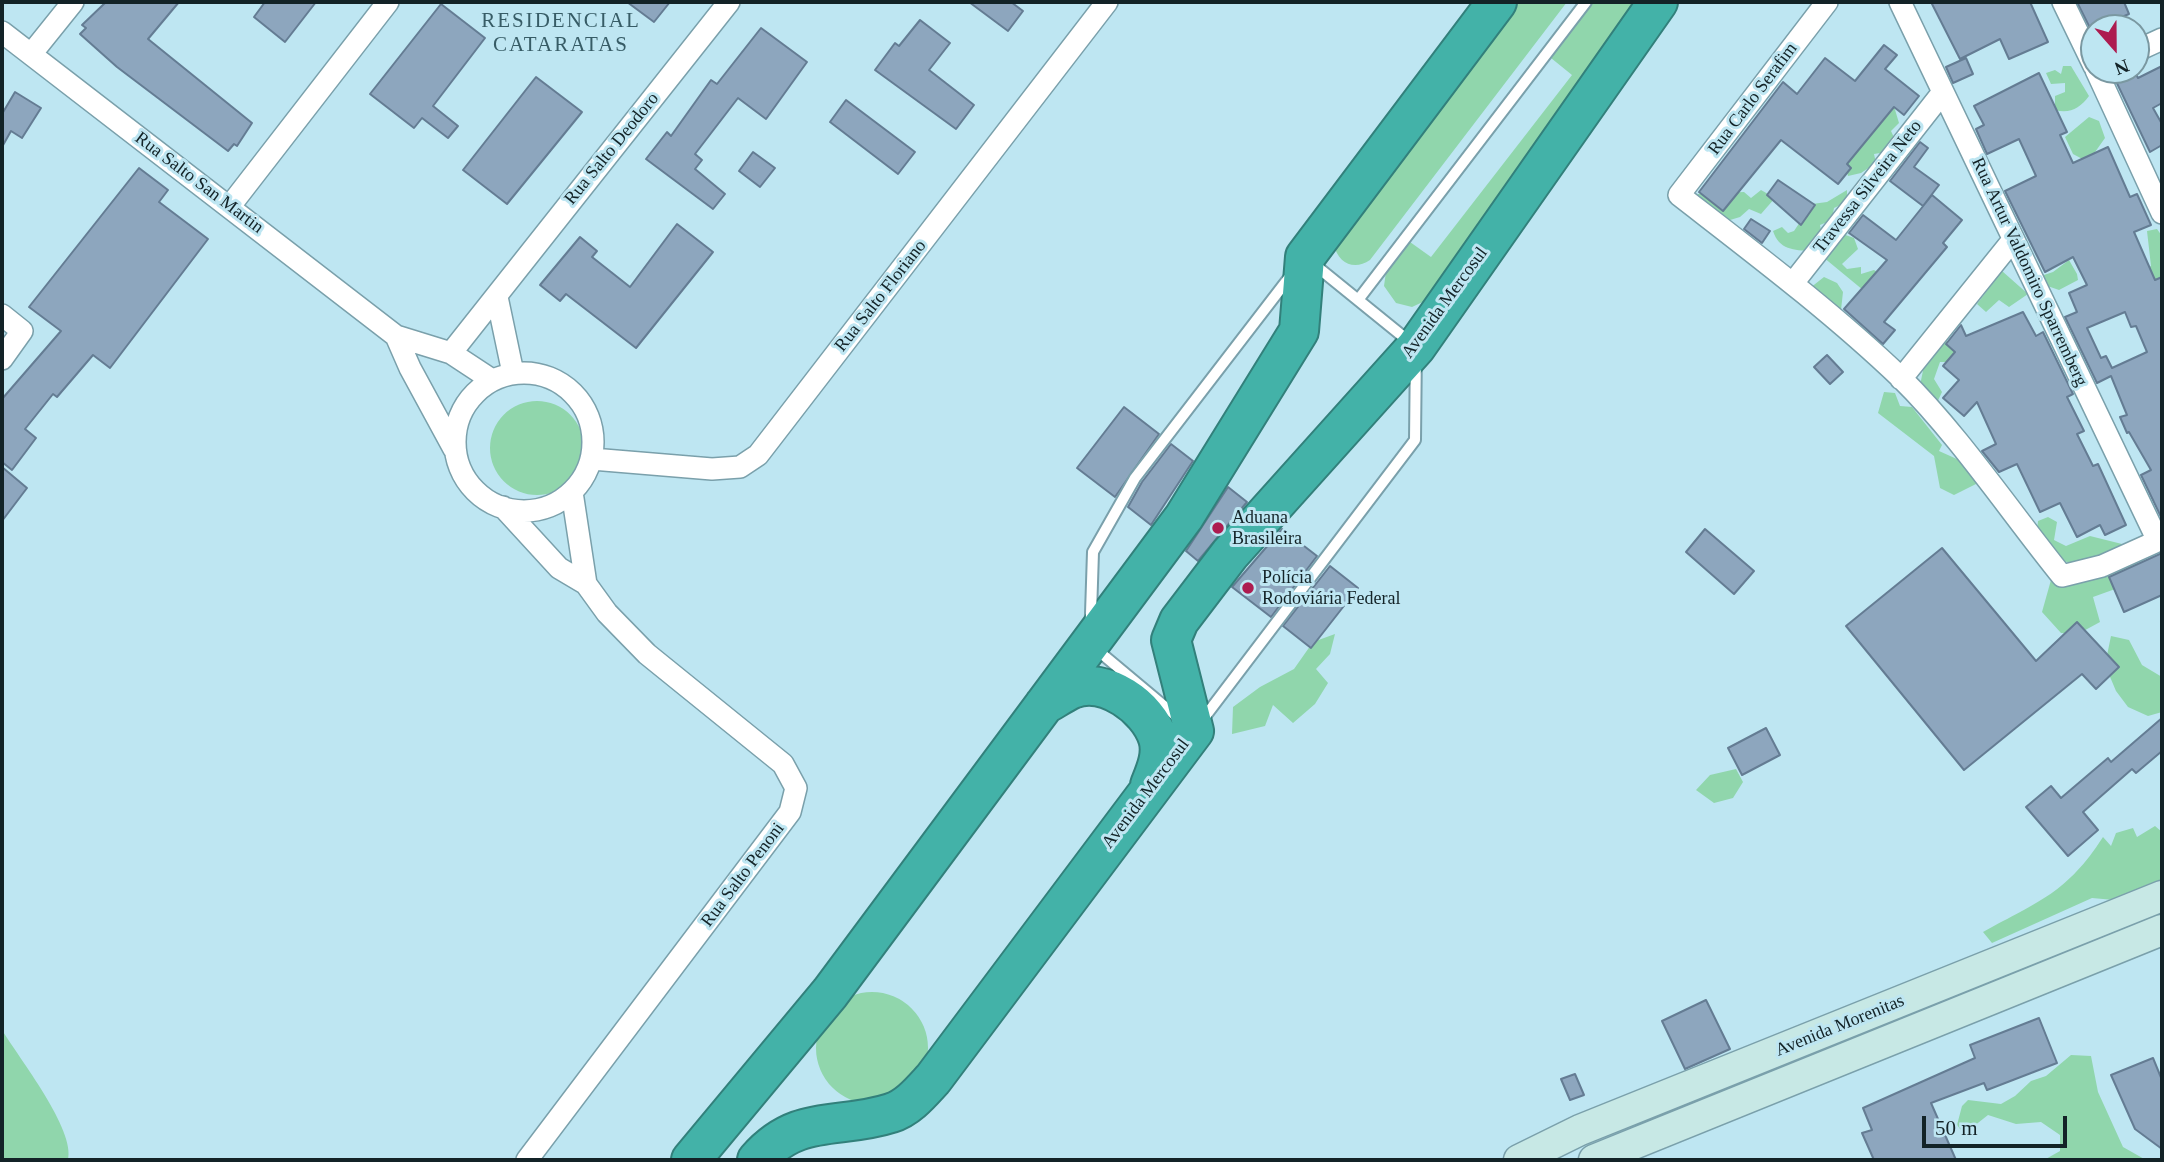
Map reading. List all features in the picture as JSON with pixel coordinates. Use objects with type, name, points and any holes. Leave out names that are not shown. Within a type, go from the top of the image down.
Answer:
[{"type":"highway","points":[[691,1160],[830,993],[1184,517],[1299,331],[1305,257],[1497,2]]},
{"type":"highway","name":"Avenida Mercosul","points":[[757,1160],[788,1133],[817,1123],[893,1113],[916,1098],[1194,731],[1171,640],[1179,621],[1230,554],[1416,348],[1658,2]]},
{"type":"highway","points":[[1044,705],[1074,688],[1105,687],[1147,716],[1159,739],[1160,760],[1147,793]]},
{"type":"main road","name":"Avenida Morenitas","points":[[1519,1160],[1580,1130],[2162,896]]},
{"type":"main road","name":"Avenida Morenitas","points":[[1594,1160],[2162,930]]},
{"type":"main road","points":[[1819,1035],[1829,1065]]},
{"type":"street","points":[[32,54],[74,2]]},
{"type":"street","points":[[230,206],[387,2]]},
{"type":"street","name":"Rua Salto Deodoro","points":[[451,353],[729,2]]},
{"type":"street","name":"Rua Salto Floriano","points":[[592,458],[712,469],[740,467],[758,455],[1107,2]]},
{"type":"street","name":"Rua Carlo Serafim","points":[[1793,282],[1679,195],[1827,2]]},
{"type":"street","name":"Rua Artur Valdomiro Sparremberg","points":[[1900,2],[2012,241],[2160,540]]},
{"type":"street","points":[[2063,2],[2080,37]]},
{"type":"street","name":"Rua Salto San Martin","points":[[2,32],[396,335],[451,353],[492,380]]},
{"type":"street","points":[[2103,84],[2161,207]]},
{"type":"street","name":"Travessa Silveira Neto","points":[[1793,282],[1943,92]]},
{"type":"street","points":[[1901,379],[2012,241]]},
{"type":"street","points":[[1793,282],[1901,379],[1930,410],[2062,576],[2102,566],[2160,540]]},
{"type":"street","points":[[497,297],[513,373]]},
{"type":"street","points":[[2,315],[22,331],[2,359]]},
{"type":"street","name":"Rua Salto San Martin","points":[[396,335],[410,368],[454,450]]},
{"type":"street","points":[[513,373],[536,373],[558,381],[576,395],[588,414],[593,436],[592,458],[584,477],[572,492],[556,503],[538,510],[514,511],[474,491],[460,472],[454,450],[455,427],[464,405],[476,391],[492,380],[513,373]]},
{"type":"street","name":"Rua Salto Penoni","points":[[572,492],[586,584]]},
{"type":"street","name":"Rua Salto Penoni","points":[[503,507],[559,568],[586,584],[607,613],[646,654],[783,764],[796,788],[790,812],[527,1160]]},
{"type":"lane","points":[[1358,300],[1586,2]]},
{"type":"lane","points":[[1305,257],[1358,300],[1416,348],[1415,440],[1194,731],[1090,644],[1093,552],[1135,478],[1305,257]]},
{"type":"green space","points":[[1515,2],[1567,2],[1370,260],[1358,265],[1343,261],[1334,245]]},
{"type":"green space","points":[[1592,2],[1645,2],[1427,300],[1412,307],[1396,303],[1384,286],[1386,272],[1410,242],[1431,257],[1572,75],[1551,58]]},
{"type":"green space","points":[[2063,66],[2071,66],[2089,96],[2078,107],[2065,111],[2055,110],[2055,96],[2065,92],[2065,83],[2051,84],[2046,73],[2055,70],[2061,74]]},
{"type":"green space","points":[[1893,103],[1899,123],[1891,131],[1897,144],[1886,152],[1874,154],[1876,163],[1861,173],[1848,176],[1845,163]]},
{"type":"green space","points":[[2089,117],[2099,121],[2105,138],[2088,162],[2073,154],[2065,137]]},
{"type":"green space","points":[[1761,190],[1775,198],[1761,214],[1749,209],[1740,217],[1720,223],[1698,201],[1698,194],[1744,192],[1751,198]]},
{"type":"green space","points":[[1847,190],[1847,202],[1834,208],[1832,220],[1820,225],[1822,235],[1811,251],[1788,248],[1779,242],[1773,231],[1782,227],[1788,233],[1794,231],[1812,204],[1827,202]]},
{"type":"green space","points":[[2157,229],[2162,236],[2162,291],[2152,289],[2139,271],[2151,266],[2147,231]]},
{"type":"green space","points":[[1840,233],[1854,238],[1858,249],[1842,264],[1847,269],[1861,267],[1861,274],[1874,270],[1882,275],[1863,290],[1823,257]]},
{"type":"green space","points":[[2069,260],[2078,280],[2059,290],[2036,282],[2039,270],[2044,275],[2053,272]]},
{"type":"green space","points":[[2002,271],[2028,294],[2009,307],[1999,300],[1986,312],[1977,304]]},
{"type":"green space","points":[[1824,277],[1837,283],[1843,292],[1841,310],[1830,310],[1810,288]]},
{"type":"green space","points":[[1938,337],[1958,346],[1951,362],[1940,362],[1934,379],[1942,392],[1935,407],[1919,390],[1925,361]]},
{"type":"green space","points":[[1884,392],[1895,393],[1900,406],[1912,407],[1942,445],[1939,451],[1968,464],[1980,482],[1954,495],[1940,488],[1934,456],[1878,413]]},
{"type":"green space","points":[[537,401],[555,405],[570,415],[580,430],[584,448],[580,466],[570,481],[555,491],[537,495],[519,491],[504,481],[494,466],[490,448],[494,430],[504,415],[519,405]]},
{"type":"green space","points":[[2048,517],[2057,522],[2054,540],[2066,546],[2090,536],[2122,544],[2106,561],[2084,565],[2056,560],[2036,540],[2038,521]]},
{"type":"green space","points":[[2138,562],[2143,579],[2093,597],[2100,622],[2078,634],[2061,633],[2042,612],[2051,580],[2100,576]]},
{"type":"green space","points":[[1335,634],[1330,654],[1316,669],[1328,683],[1315,704],[1293,723],[1273,705],[1265,726],[1232,734],[1233,707],[1260,687],[1294,669],[1313,642]]},
{"type":"green space","points":[[2111,636],[2129,640],[2142,665],[2162,677],[2162,712],[2148,716],[2128,707],[2116,691],[2105,665]]},
{"type":"green space","points":[[1736,769],[1743,782],[1733,798],[1714,803],[1696,790],[1710,775]]},
{"type":"green space","points":[[2155,826],[2162,832],[2162,882],[2114,900],[2092,898],[1992,943],[1983,932],[2036,903],[2064,883],[2090,856],[2103,837],[2111,846],[2116,833],[2133,828],[2137,837]]},
{"type":"green space","points":[[872,992],[893,996],[912,1008],[924,1027],[928,1048],[924,1069],[912,1088],[893,1100],[872,1104],[851,1100],[832,1088],[820,1069],[816,1048],[820,1027],[832,1008],[851,996]]},
{"type":"green space","points":[[2,1030],[55,1113],[68,1147],[68,1160],[2,1160]]},
{"type":"green space","points":[[2071,1055],[2091,1056],[2098,1092],[2123,1147],[2146,1160],[2044,1160],[2060,1151],[2060,1135],[2041,1122],[2016,1124],[1988,1115],[1964,1134],[1957,1125],[1962,1106],[1968,1100],[2001,1104],[2015,1096],[2031,1081],[2046,1076]]},
{"type":"building","points":[[106,2],[179,2],[148,39],[252,123],[237,146],[234,144],[228,151],[117,67],[80,34],[86,28],[82,25]]},
{"type":"building","points":[[265,2],[316,2],[285,42],[254,17]]},
{"type":"building","points":[[627,2],[670,2],[654,22]]},
{"type":"building","points":[[969,2],[1011,2],[1023,11],[1008,31]]},
{"type":"building","points":[[1931,2],[2030,2],[2048,42],[2009,59],[2000,39],[1960,59]]},
{"type":"building","points":[[2077,2],[2124,2],[2129,14],[2083,14]]},
{"type":"building","points":[[441,4],[485,38],[433,106],[458,126],[448,138],[422,118],[414,128],[370,94]]},
{"type":"building","points":[[920,20],[950,43],[929,70],[974,105],[956,129],[875,70],[895,43],[899,46]]},
{"type":"building","points":[[761,28],[807,62],[766,119],[738,98],[695,154],[702,160],[695,169],[725,194],[713,209],[646,159],[667,132],[671,136],[711,80],[717,84]]},
{"type":"building","points":[[1884,45],[1897,55],[1885,69],[1919,96],[1904,115],[1894,107],[1847,164],[1851,168],[1838,184],[1781,140],[1723,211],[1699,192],[1783,82],[1797,94],[1825,58],[1855,81]]},
{"type":"building","points":[[1966,58],[1973,74],[1953,83],[1946,67]]},
{"type":"building","points":[[2162,66],[2162,103],[2153,108],[2162,124],[2162,145],[2150,152],[2117,84],[2150,84],[2150,72]]},
{"type":"building","points":[[2039,73],[2067,132],[2060,135],[2073,163],[2108,147],[2130,197],[2137,194],[2151,225],[2134,232],[2155,280],[2162,277],[2162,519],[2141,475],[2151,470],[2120,417],[2127,415],[2111,376],[2097,383],[2065,317],[2077,312],[2069,293],[2087,285],[2073,257],[2045,272],[2005,191],[2036,176],[2019,139],[1987,154],[1976,129],[1984,125],[1974,106]],"holes":[[[2125,312],[2131,327],[2136,326],[2147,352],[2112,368],[2106,356],[2101,358],[2087,328]]]},
{"type":"building","points":[[536,77],[582,112],[507,204],[463,170]]},
{"type":"building","points":[[15,92],[41,108],[22,138],[11,131],[2,147],[2,114]]},
{"type":"building","points":[[846,100],[915,152],[898,174],[830,122]]},
{"type":"building","points":[[1920,142],[1928,148],[1914,167],[1939,185],[1923,206],[1890,181]]},
{"type":"building","points":[[753,152],[775,168],[760,187],[739,171]]},
{"type":"building","points":[[139,168],[168,190],[159,202],[208,239],[110,368],[93,355],[57,397],[53,394],[25,429],[36,438],[12,470],[2,462],[2,399],[61,331],[29,307]]},
{"type":"building","points":[[1778,180],[1815,205],[1801,225],[1767,195]]},
{"type":"building","points":[[1932,195],[1962,220],[1943,243],[1947,247],[1884,322],[1895,330],[1883,344],[1844,309],[1887,260],[1849,233],[1863,215],[1896,240]]},
{"type":"building","points":[[1751,219],[1770,231],[1762,243],[1744,229]]},
{"type":"building","points":[[677,224],[713,252],[636,348],[566,294],[560,301],[540,285],[580,237],[597,251],[592,257],[630,287]]},
{"type":"building","points":[[2023,312],[2036,336],[2043,332],[2073,394],[2067,397],[2084,431],[2077,434],[2093,466],[2098,464],[2126,525],[2105,535],[2100,525],[2077,537],[2060,503],[2040,512],[2017,464],[1999,472],[1982,451],[1996,444],[1977,402],[1964,416],[1943,398],[1959,380],[1943,366],[1955,352],[1946,344],[1961,325],[1966,336]]},
{"type":"building","points":[[1827,355],[1843,372],[1830,384],[1814,367]]},
{"type":"building","points":[[1124,407],[1159,434],[1115,497],[1077,468]]},
{"type":"building","points":[[1171,444],[1193,461],[1151,525],[1128,507],[1142,482]]},
{"type":"building","points":[[2,467],[27,488],[2,521]]},
{"type":"building","points":[[1228,487],[1247,502],[1198,561],[1186,551]]},
{"type":"building","points":[[1282,529],[1317,556],[1271,617],[1232,587]]},
{"type":"building","points":[[1705,529],[1754,571],[1734,594],[1686,552]]},
{"type":"building","points":[[1942,548],[2036,661],[2077,622],[2119,667],[2096,689],[2082,674],[1964,770],[1846,626]]},
{"type":"building","points":[[2162,553],[2162,595],[2124,612],[2109,577]]},
{"type":"building","points":[[1330,566],[1358,588],[1311,648],[1283,626]]},
{"type":"building","points":[[2162,718],[2162,751],[2136,773],[2132,769],[2083,812],[2098,830],[2068,856],[2026,807],[2051,786],[2061,798],[2108,758],[2111,762]]},
{"type":"building","points":[[1766,728],[1780,755],[1742,775],[1728,748]]},
{"type":"building","points":[[1706,1000],[1730,1049],[1685,1069],[1662,1021]]},
{"type":"building","points":[[2039,1018],[2057,1063],[1987,1090],[1984,1083],[1931,1103],[1956,1160],[1874,1160],[1862,1133],[1872,1130],[1863,1108],[1975,1058],[1970,1045]]},
{"type":"building","points":[[2153,1058],[2162,1080],[2162,1149],[2135,1129],[2111,1075]]},
{"type":"building","points":[[1575,1074],[1584,1095],[1570,1100],[1561,1079]]},
{"type":"place","name":"Aduana Brasileira","points":[[1218,528]]},
{"type":"place","name":"Polícia Rodoviária Federal","points":[[1248,588]]},
{"type":"district","name":"RESIDENCIAL CATARATAS","points":[[561,33]]}]
